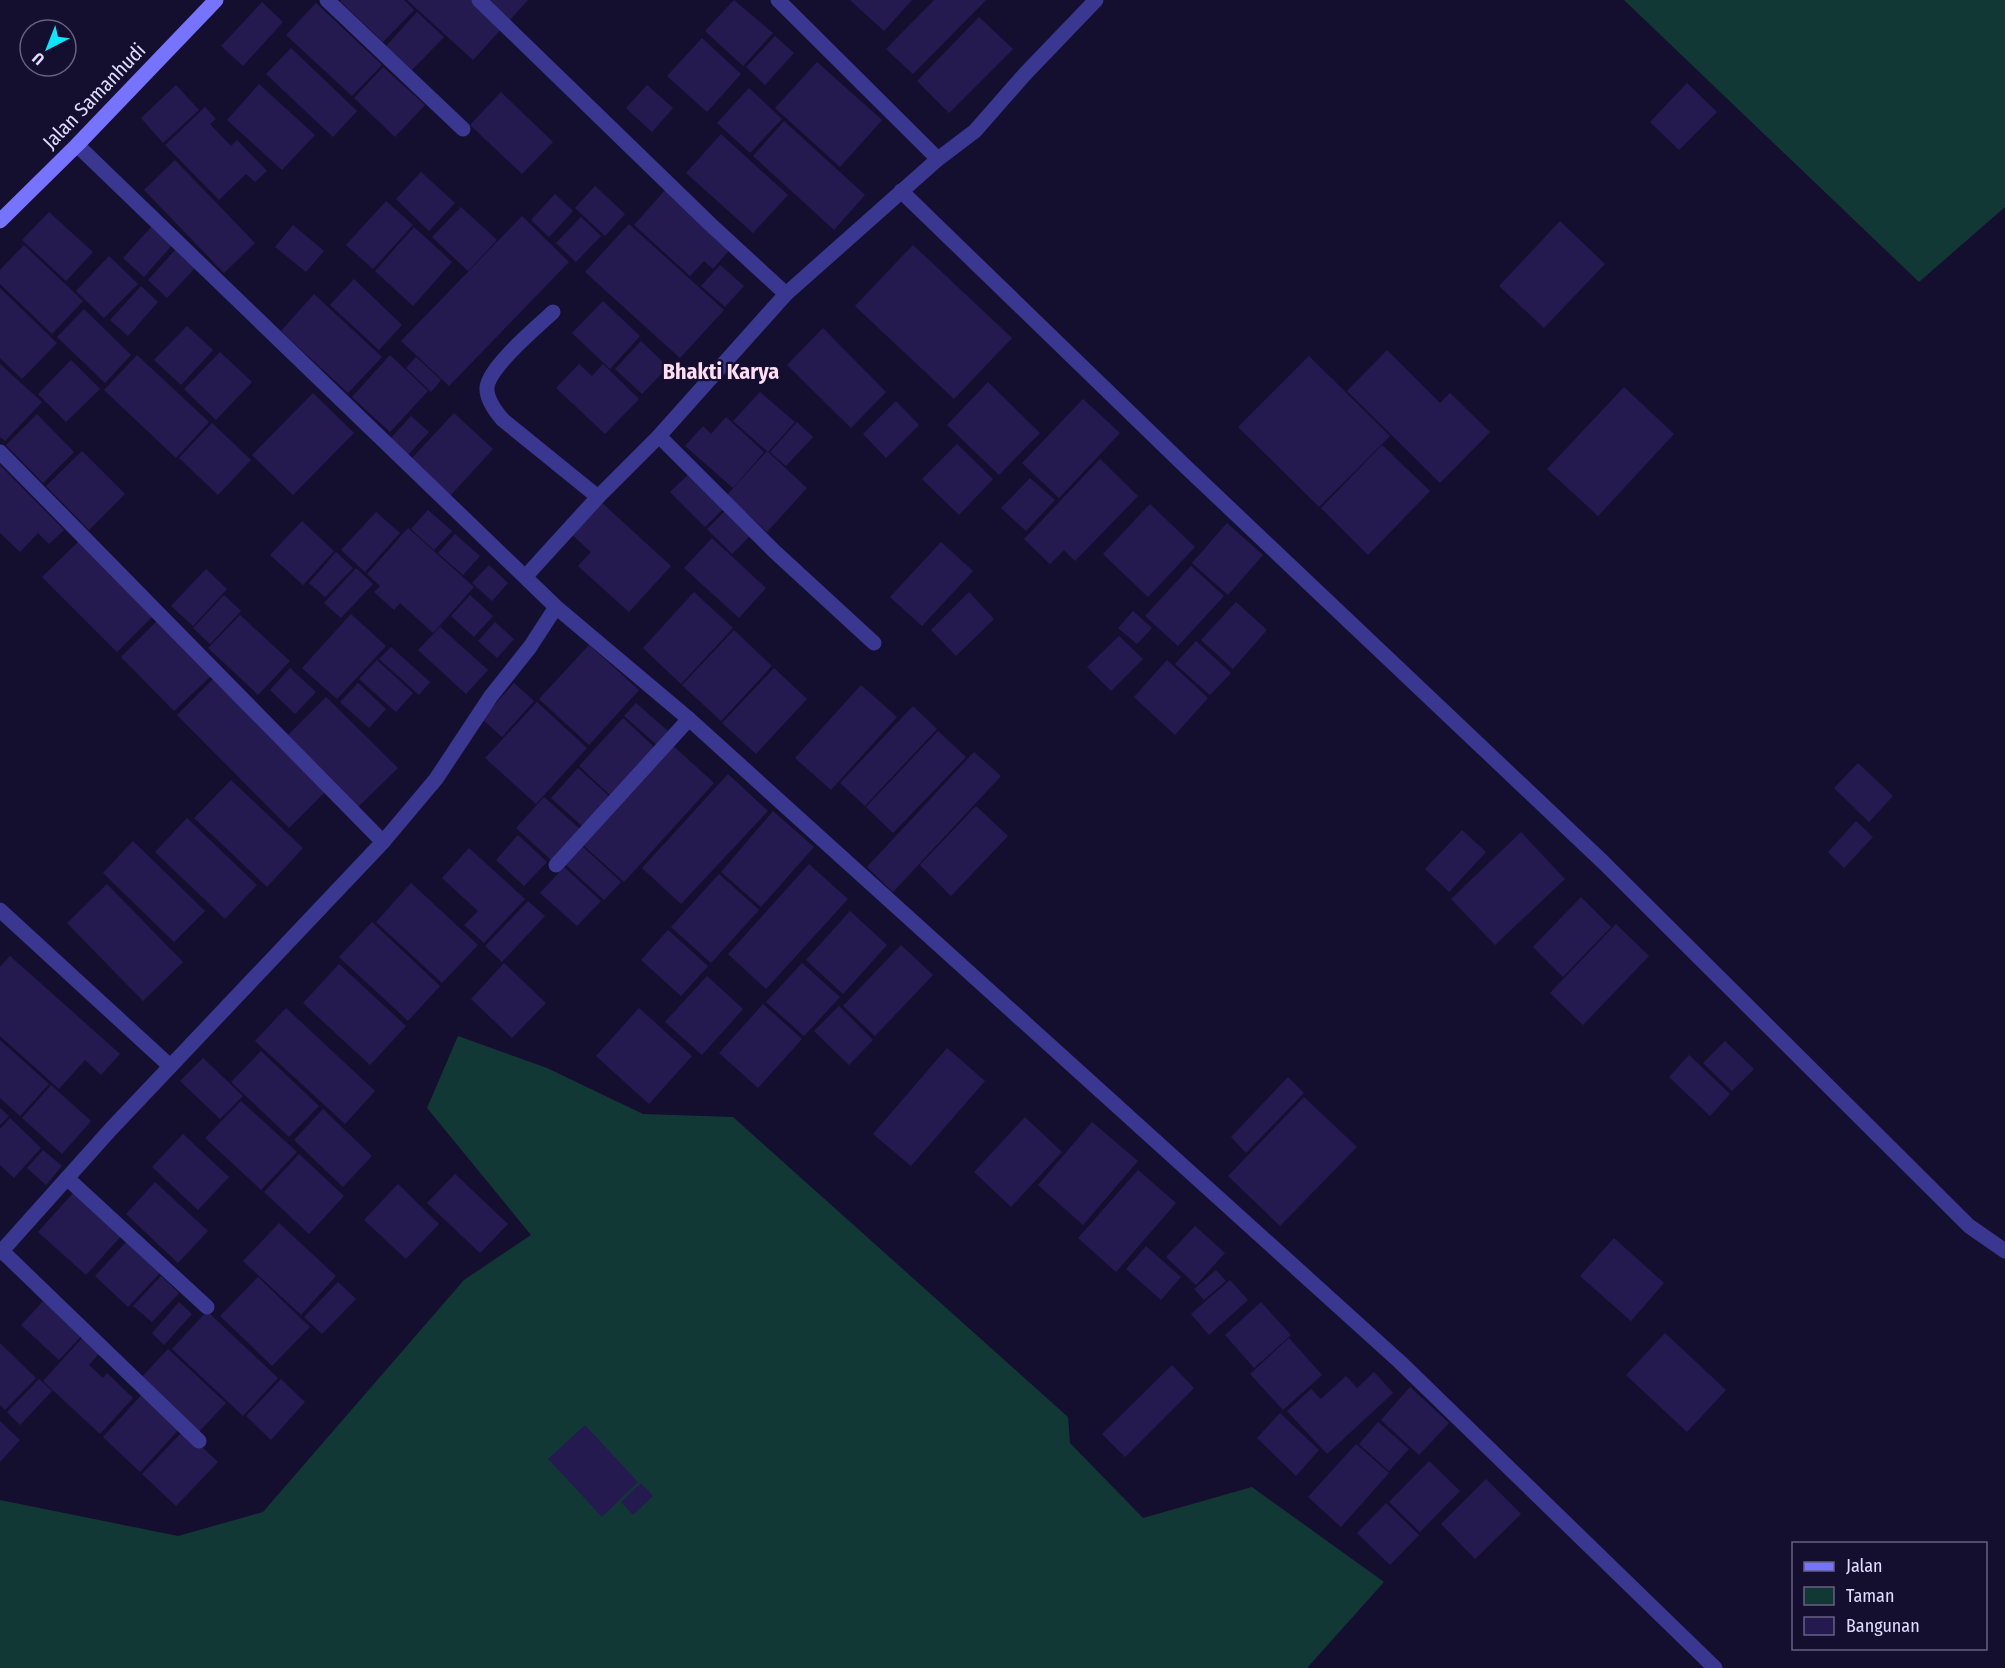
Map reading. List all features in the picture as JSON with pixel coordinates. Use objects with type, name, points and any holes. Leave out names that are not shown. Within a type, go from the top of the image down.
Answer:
[{"type":"street","name":"Jalan Samanhudi","points":[[0,221],[77,145],[215,0]]},
{"type":"street","points":[[327,0],[463,129]]},
{"type":"street","points":[[479,0],[710,224],[786,294]]},
{"type":"street","points":[[778,0],[938,159]]},
{"type":"street","points":[[526,576],[598,497],[659,436],[786,294],[938,159],[975,131],[1025,74],[1096,0]]},
{"type":"street","points":[[77,145],[556,607],[689,719],[1400,1362],[1715,1668]]},
{"type":"street","points":[[901,191],[1186,467],[1603,862],[1969,1226],[2005,1251]]},
{"type":"street","points":[[553,312],[498,365],[487,387],[489,398],[495,411],[503,420],[598,497]]},
{"type":"street","points":[[659,436],[774,550],[874,643]]},
{"type":"street","points":[[0,452],[383,842]]},
{"type":"street","points":[[198,1441],[1,1252],[170,1066],[383,842],[436,779],[491,696],[530,647],[556,607]]},
{"type":"street","points":[[556,865],[689,719]]},
{"type":"street","points":[[0,910],[170,1066]]},
{"type":"street","points":[[67,1178],[207,1307]]},
{"type":"green space","points":[[1624,0],[2005,0],[2005,207],[1919,282]]},
{"type":"green space","points":[[458,1036],[547,1068],[643,1114],[733,1117],[1068,1417],[1070,1443],[1143,1518],[1252,1487],[1384,1582],[1307,1668],[0,1668],[0,1500],[178,1536],[263,1512],[464,1280],[531,1235],[427,1108]]},
{"type":"building","points":[[341,0],[404,0],[414,10],[383,42]]},
{"type":"building","points":[[407,0],[475,0],[504,26],[473,60]]},
{"type":"building","points":[[488,0],[528,0],[507,23]]},
{"type":"building","points":[[734,0],[773,33],[743,66],[705,31]]},
{"type":"building","points":[[850,0],[912,0],[884,31]]},
{"type":"building","points":[[934,0],[986,0],[913,74],[886,49]]},
{"type":"building","points":[[262,2],[283,22],[243,66],[221,46]]},
{"type":"building","points":[[316,3],[382,65],[352,96],[286,35]]},
{"type":"building","points":[[417,12],[444,37],[412,70],[386,46]]},
{"type":"building","points":[[979,17],[1013,49],[949,113],[917,81]]},
{"type":"building","points":[[775,36],[794,53],[765,85],[746,67]]},
{"type":"building","points":[[702,38],[741,74],[707,112],[667,76]]},
{"type":"building","points":[[291,48],[357,111],[333,137],[266,74]]},
{"type":"building","points":[[817,62],[882,120],[840,167],[775,108]]},
{"type":"building","points":[[383,67],[425,105],[395,137],[354,98]]},
{"type":"building","points":[[1687,83],[1717,112],[1679,150],[1650,122]]},
{"type":"building","points":[[259,84],[315,135],[282,170],[227,120]]},
{"type":"building","points":[[176,85],[199,110],[163,143],[141,118]]},
{"type":"building","points":[[647,85],[673,108],[652,132],[626,108]]},
{"type":"building","points":[[749,88],[782,119],[750,153],[717,123]]},
{"type":"building","points":[[501,92],[553,142],[522,174],[470,125]]},
{"type":"building","points":[[205,107],[216,119],[210,124],[231,146],[237,140],[267,171],[255,182],[246,174],[219,200],[165,145]]},
{"type":"building","points":[[784,121],[865,195],[834,230],[753,156]]},
{"type":"building","points":[[721,134],[788,195],[753,233],[686,173]]},
{"type":"building","points":[[175,160],[255,243],[224,273],[144,190]]},
{"type":"building","points":[[421,172],[455,203],[429,231],[396,199]]},
{"type":"building","points":[[595,186],[625,214],[605,236],[575,208]]},
{"type":"building","points":[[666,189],[731,248],[713,269],[704,261],[690,276],[634,225]]},
{"type":"building","points":[[555,194],[573,211],[549,237],[531,220]]},
{"type":"building","points":[[386,201],[413,225],[373,269],[346,245]]},
{"type":"building","points":[[461,207],[497,240],[468,271],[432,237]]},
{"type":"building","points":[[49,212],[93,252],[66,281],[22,240]]},
{"type":"building","points":[[522,216],[569,262],[449,386],[401,341]]},
{"type":"building","points":[[581,217],[601,236],[576,262],[556,243]]},
{"type":"building","points":[[1560,221],[1605,264],[1544,328],[1499,286]]},
{"type":"building","points":[[629,224],[724,310],[680,358],[585,272]]},
{"type":"building","points":[[153,225],[173,244],[144,277],[123,258]]},
{"type":"building","points":[[293,225],[324,251],[306,272],[275,247]]},
{"type":"building","points":[[414,227],[452,262],[413,306],[375,271]]},
{"type":"building","points":[[24,245],[83,301],[52,334],[0,284],[0,270]]},
{"type":"building","points":[[913,245],[1012,338],[954,399],[855,306]]},
{"type":"building","points":[[176,249],[196,267],[167,298],[148,280]]},
{"type":"building","points":[[109,256],[138,284],[104,318],[76,291]]},
{"type":"building","points":[[720,265],[744,286],[725,307],[701,286]]},
{"type":"building","points":[[354,279],[402,325],[379,350],[330,305]]},
{"type":"building","points":[[141,286],[158,302],[128,336],[110,320]]},
{"type":"building","points":[[0,288],[57,343],[22,379],[0,358]]},
{"type":"building","points":[[314,294],[382,357],[348,393],[281,331]]},
{"type":"building","points":[[603,301],[640,336],[610,369],[572,333]]},
{"type":"building","points":[[84,309],[131,355],[105,383],[57,337]]},
{"type":"building","points":[[187,326],[213,350],[181,385],[154,360]]},
{"type":"building","points":[[823,328],[886,392],[851,428],[787,365]]},
{"type":"building","points":[[641,341],[668,367],[642,394],[615,369]]},
{"type":"building","points":[[1387,350],[1440,403],[1450,393],[1490,432],[1440,483],[1347,391]]},
{"type":"building","points":[[220,352],[252,382],[216,420],[184,389]]},
{"type":"building","points":[[137,355],[209,422],[176,458],[104,390]]},
{"type":"building","points":[[390,355],[428,391],[390,432],[352,397]]},
{"type":"building","points":[[1309,356],[1390,436],[1319,507],[1238,427]]},
{"type":"building","points":[[416,357],[441,380],[431,392],[406,368]]},
{"type":"building","points":[[71,360],[100,389],[66,422],[38,394]]},
{"type":"building","points":[[0,364],[42,402],[5,441],[0,437]]},
{"type":"building","points":[[579,364],[592,376],[603,364],[639,399],[605,434],[556,388]]},
{"type":"building","points":[[988,382],[1040,433],[999,475],[947,425]]},
{"type":"building","points":[[1624,387],[1674,434],[1598,516],[1547,469]]},
{"type":"building","points":[[760,392],[795,422],[768,452],[733,421]]},
{"type":"building","points":[[313,393],[354,433],[293,495],[252,455]]},
{"type":"building","points":[[1083,399],[1120,433],[1059,498],[1022,463]]},
{"type":"building","points":[[896,401],[919,425],[886,458],[863,434]]},
{"type":"building","points":[[454,413],[493,449],[450,496],[411,459]]},
{"type":"building","points":[[37,414],[74,452],[43,483],[6,445]]},
{"type":"building","points":[[411,416],[429,432],[408,455],[390,439]]},
{"type":"building","points":[[726,417],[764,452],[733,488],[685,446],[703,426],[711,434]]},
{"type":"building","points":[[797,422],[813,437],[786,466],[770,452]]},
{"type":"building","points":[[212,423],[251,460],[218,495],[179,458]]},
{"type":"building","points":[[957,444],[993,479],[959,515],[922,479]]},
{"type":"building","points":[[1382,445],[1430,491],[1368,555],[1321,508]]},
{"type":"building","points":[[82,451],[125,494],[89,530],[46,486]]},
{"type":"building","points":[[767,451],[807,488],[767,532],[727,495]]},
{"type":"building","points":[[1100,459],[1138,496],[1075,561],[1064,550],[1050,564],[1024,539]]},
{"type":"building","points":[[0,465],[64,530],[49,544],[38,533],[20,552],[0,533]]},
{"type":"building","points":[[692,471],[726,506],[705,527],[670,492]]},
{"type":"building","points":[[1030,478],[1055,500],[1026,531],[1001,508]]},
{"type":"building","points":[[600,501],[671,566],[629,612],[578,566],[591,552],[570,533]]},
{"type":"building","points":[[1150,504],[1195,547],[1148,597],[1103,554]]},
{"type":"building","points":[[728,508],[753,533],[732,554],[707,529]]},
{"type":"building","points":[[428,510],[452,531],[434,550],[411,529]]},
{"type":"building","points":[[376,512],[400,533],[365,572],[341,550]]},
{"type":"building","points":[[302,521],[334,551],[303,585],[270,555]]},
{"type":"building","points":[[1227,523],[1263,555],[1228,595],[1192,563]]},
{"type":"building","points":[[408,528],[474,587],[433,633],[400,603],[394,610],[374,592],[380,586],[367,574]]},
{"type":"building","points":[[455,534],[480,556],[463,575],[438,553]]},
{"type":"building","points":[[712,538],[766,588],[739,618],[684,568]]},
{"type":"building","points":[[80,540],[154,615],[117,652],[42,577]]},
{"type":"building","points":[[941,542],[973,571],[922,626],[890,597]]},
{"type":"building","points":[[336,552],[353,568],[325,597],[309,583]]},
{"type":"building","points":[[489,565],[508,583],[492,601],[472,583]]},
{"type":"building","points":[[1191,566],[1224,596],[1178,646],[1145,616]]},
{"type":"building","points":[[356,568],[373,584],[341,618],[324,603]]},
{"type":"building","points":[[206,569],[227,589],[193,626],[171,606]]},
{"type":"building","points":[[694,592],[733,628],[681,684],[643,648]]},
{"type":"building","points":[[969,592],[994,619],[956,656],[931,630]]},
{"type":"building","points":[[224,595],[241,611],[210,644],[193,628]]},
{"type":"building","points":[[470,595],[493,616],[474,637],[451,616]]},
{"type":"building","points":[[1236,602],[1267,630],[1233,669],[1201,640]]},
{"type":"building","points":[[1133,611],[1152,628],[1137,644],[1118,628]]},
{"type":"building","points":[[351,614],[386,646],[337,699],[302,668]]},
{"type":"building","points":[[240,615],[290,661],[258,695],[208,648]]},
{"type":"building","points":[[158,620],[212,675],[174,711],[121,657]]},
{"type":"building","points":[[495,622],[514,639],[497,658],[478,641]]},
{"type":"building","points":[[440,627],[488,670],[466,694],[418,650]]},
{"type":"building","points":[[734,630],[772,666],[721,721],[682,685]]},
{"type":"building","points":[[1119,636],[1143,659],[1111,691],[1087,667]]},
{"type":"building","points":[[1196,641],[1231,673],[1210,695],[1175,664]]},
{"type":"building","points":[[589,645],[639,690],[589,745],[539,699]]},
{"type":"building","points":[[391,647],[430,682],[419,695],[379,659]]},
{"type":"building","points":[[377,660],[413,693],[396,712],[359,679]]},
{"type":"building","points":[[1167,660],[1208,698],[1175,735],[1134,697]]},
{"type":"building","points":[[290,668],[316,692],[295,714],[270,690]]},
{"type":"building","points":[[774,668],[807,699],[756,754],[722,723]]},
{"type":"building","points":[[214,678],[326,791],[289,828],[177,715]]},
{"type":"building","points":[[358,683],[386,709],[369,728],[340,702]]},
{"type":"building","points":[[514,683],[534,701],[502,737],[482,719]]},
{"type":"building","points":[[861,685],[897,717],[831,790],[795,758]]},
{"type":"building","points":[[326,697],[398,768],[358,807],[286,737]]},
{"type":"building","points":[[537,702],[587,748],[536,804],[485,758]]},
{"type":"building","points":[[636,703],[669,732],[657,745],[624,716]]},
{"type":"building","points":[[913,706],[937,729],[865,806],[840,783]]},
{"type":"building","points":[[623,718],[655,748],[611,796],[579,766]]},
{"type":"building","points":[[938,731],[966,757],[893,833],[866,807]]},
{"type":"building","points":[[671,744],[714,783],[624,882],[581,843]]},
{"type":"building","points":[[974,752],[1001,776],[893,892],[867,867]]},
{"type":"building","points":[[1858,763],[1893,796],[1869,822],[1834,788]]},
{"type":"building","points":[[578,768],[610,797],[583,827],[551,798]]},
{"type":"building","points":[[728,774],[768,811],[681,904],[642,868]]},
{"type":"building","points":[[231,780],[303,848],[267,887],[194,818]]},
{"type":"building","points":[[544,797],[580,829],[551,860],[516,828]]},
{"type":"building","points":[[976,806],[1008,836],[951,896],[920,865]]},
{"type":"building","points":[[773,811],[814,847],[761,907],[721,872]]},
{"type":"building","points":[[187,818],[257,885],[225,919],[155,852]]},
{"type":"building","points":[[1856,821],[1873,837],[1844,868],[1828,852]]},
{"type":"building","points":[[1462,830],[1486,852],[1449,892],[1425,869]]},
{"type":"building","points":[[1521,832],[1565,879],[1495,945],[1451,899]]},
{"type":"building","points":[[518,835],[547,862],[524,886],[496,860]]},
{"type":"building","points":[[133,841],[205,911],[174,942],[103,873]]},
{"type":"building","points":[[582,846],[621,882],[604,900],[565,864]]},
{"type":"building","points":[[469,848],[525,899],[484,943],[464,925],[478,911],[442,878]]},
{"type":"building","points":[[809,864],[848,899],[766,989],[728,954]]},
{"type":"building","points":[[564,867],[601,901],[577,926],[540,893]]},
{"type":"building","points":[[719,874],[759,910],[711,963],[671,927]]},
{"type":"building","points":[[411,883],[478,945],[442,983],[376,922]]},
{"type":"building","points":[[107,884],[183,962],[143,1001],[67,923]]},
{"type":"building","points":[[1581,897],[1611,927],[1563,977],[1533,947]]},
{"type":"building","points":[[528,901],[545,916],[502,962],[485,946]]},
{"type":"building","points":[[850,911],[887,945],[843,994],[806,960]]},
{"type":"building","points":[[372,922],[440,986],[408,1021],[339,957]]},
{"type":"building","points":[[1616,924],[1649,956],[1583,1025],[1550,993]]},
{"type":"building","points":[[668,930],[708,966],[681,996],[641,960]]},
{"type":"building","points":[[901,945],[933,975],[875,1036],[843,1006]]},
{"type":"building","points":[[10,956],[120,1054],[101,1075],[85,1060],[59,1089],[0,1036],[0,967]]},
{"type":"building","points":[[504,963],[546,1003],[512,1038],[471,999]]},
{"type":"building","points":[[802,963],[840,997],[804,1036],[766,1002]]},
{"type":"building","points":[[339,964],[406,1026],[370,1065],[303,1003]]},
{"type":"building","points":[[707,976],[743,1009],[702,1055],[665,1022]]},
{"type":"building","points":[[763,1004],[802,1039],[758,1088],[719,1053]]},
{"type":"building","points":[[839,1006],[873,1040],[849,1065],[814,1031]]},
{"type":"building","points":[[286,1008],[375,1091],[345,1124],[255,1041]]},
{"type":"building","points":[[639,1008],[692,1056],[649,1104],[596,1056]]},
{"type":"building","points":[[0,1040],[49,1084],[20,1116],[0,1098]]},
{"type":"building","points":[[1725,1041],[1754,1069],[1732,1091],[1703,1063]]},
{"type":"building","points":[[947,1048],[985,1081],[911,1166],[873,1134]]},
{"type":"building","points":[[261,1051],[319,1106],[289,1137],[231,1082]]},
{"type":"building","points":[[1689,1055],[1730,1094],[1710,1116],[1669,1077]]},
{"type":"building","points":[[203,1058],[243,1096],[220,1119],[180,1081]]},
{"type":"building","points":[[1288,1077],[1304,1093],[1246,1153],[1231,1137]]},
{"type":"building","points":[[51,1085],[91,1121],[62,1154],[22,1118]]},
{"type":"building","points":[[1304,1097],[1357,1147],[1280,1226],[1228,1176]]},
{"type":"building","points":[[241,1101],[297,1152],[261,1190],[205,1138]]},
{"type":"building","points":[[0,1108],[9,1116],[0,1125]]},
{"type":"building","points":[[323,1109],[372,1156],[343,1187],[294,1140]]},
{"type":"building","points":[[1025,1117],[1062,1152],[1011,1207],[974,1172]]},
{"type":"building","points":[[10,1118],[41,1148],[14,1178],[0,1165],[0,1129]]},
{"type":"building","points":[[1092,1122],[1138,1161],[1083,1225],[1038,1185]]},
{"type":"building","points":[[183,1134],[229,1177],[198,1210],[152,1167]]},
{"type":"building","points":[[43,1150],[62,1166],[46,1185],[27,1168]]},
{"type":"building","points":[[299,1154],[344,1196],[309,1234],[264,1192]]},
{"type":"building","points":[[1138,1170],[1176,1203],[1116,1272],[1078,1238]]},
{"type":"building","points":[[455,1174],[508,1224],[480,1253],[427,1203]]},
{"type":"building","points":[[155,1182],[208,1231],[178,1263],[126,1214]]},
{"type":"building","points":[[398,1184],[439,1224],[406,1259],[364,1220]]},
{"type":"building","points":[[74,1192],[122,1235],[86,1275],[38,1232]]},
{"type":"building","points":[[279,1223],[336,1276],[301,1315],[243,1261]]},
{"type":"building","points":[[1195,1226],[1225,1253],[1196,1285],[1166,1257]]},
{"type":"building","points":[[1614,1238],[1664,1283],[1631,1321],[1580,1276]]},
{"type":"building","points":[[126,1242],[160,1273],[128,1307],[95,1276]]},
{"type":"building","points":[[1146,1246],[1181,1277],[1161,1300],[1126,1269]]},
{"type":"building","points":[[1216,1270],[1226,1281],[1204,1300],[1194,1289]]},
{"type":"building","points":[[161,1276],[179,1293],[152,1322],[133,1306]]},
{"type":"building","points":[[258,1277],[310,1327],[272,1366],[220,1316]]},
{"type":"building","points":[[1230,1280],[1248,1300],[1209,1335],[1191,1314]]},
{"type":"building","points":[[338,1282],[356,1299],[322,1334],[304,1317]]},
{"type":"building","points":[[46,1298],[84,1333],[59,1360],[21,1325]]},
{"type":"building","points":[[179,1302],[192,1314],[164,1345],[152,1333]]},
{"type":"building","points":[[1261,1302],[1291,1335],[1254,1368],[1225,1335]]},
{"type":"building","points":[[207,1311],[278,1378],[243,1416],[172,1349]]},
{"type":"building","points":[[1665,1333],[1726,1390],[1687,1432],[1626,1375]]},
{"type":"building","points":[[85,1335],[102,1350],[89,1365],[103,1378],[107,1373],[133,1398],[100,1434],[43,1381]]},
{"type":"building","points":[[1289,1338],[1322,1375],[1283,1410],[1250,1374]]},
{"type":"building","points":[[0,1343],[36,1378],[5,1410],[0,1405]]},
{"type":"building","points":[[168,1349],[226,1403],[197,1434],[139,1380]]},
{"type":"building","points":[[1172,1365],[1194,1388],[1125,1457],[1102,1434]]},
{"type":"building","points":[[1374,1372],[1393,1393],[1327,1454],[1287,1411],[1311,1389],[1321,1399],[1346,1376],[1357,1388]]},
{"type":"building","points":[[39,1379],[52,1391],[20,1425],[7,1412]]},
{"type":"building","points":[[281,1379],[305,1402],[271,1440],[246,1416]]},
{"type":"building","points":[[1410,1387],[1449,1423],[1419,1455],[1381,1420]]},
{"type":"building","points":[[144,1392],[181,1427],[140,1472],[103,1437]]},
{"type":"building","points":[[1280,1413],[1319,1450],[1296,1476],[1257,1438]]},
{"type":"building","points":[[0,1421],[20,1440],[0,1462]]},
{"type":"building","points":[[1378,1422],[1409,1449],[1389,1471],[1359,1444]]},
{"type":"building","points":[[585,1425],[638,1482],[602,1517],[548,1459]]},
{"type":"building","points":[[184,1430],[218,1462],[176,1506],[142,1474]]},
{"type":"building","points":[[1356,1444],[1389,1473],[1341,1527],[1308,1497]]},
{"type":"building","points":[[1429,1461],[1460,1491],[1420,1532],[1389,1502]]},
{"type":"building","points":[[1486,1479],[1521,1514],[1475,1559],[1441,1524]]},
{"type":"building","points":[[641,1483],[653,1496],[633,1515],[621,1502]]},
{"type":"building","points":[[1386,1503],[1419,1535],[1390,1565],[1357,1533]]},
{"type":"district","name":"Bhakti Karya","points":[[721,371]]}]
